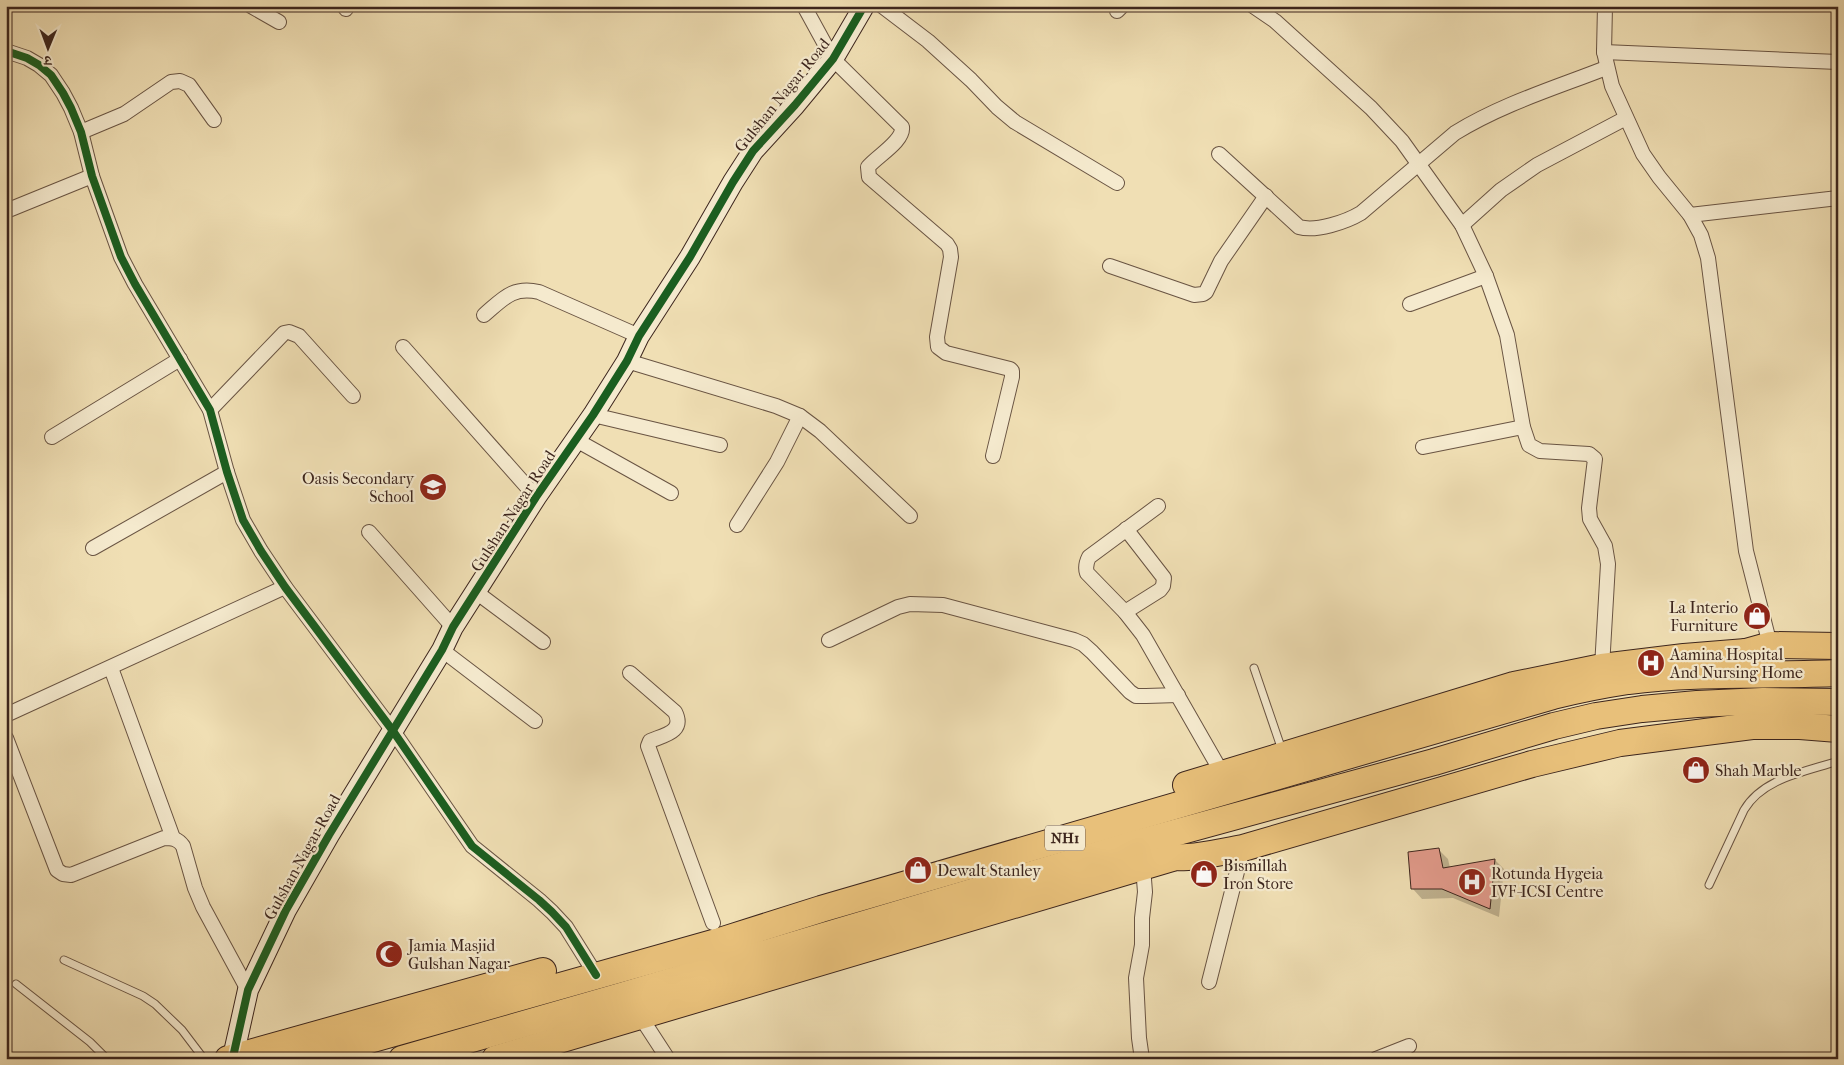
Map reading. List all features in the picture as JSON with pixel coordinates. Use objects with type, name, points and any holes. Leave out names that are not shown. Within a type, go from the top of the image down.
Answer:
[{"type":"highway","points":[[231,1058],[592,967],[714,923],[1094,816],[1222,773],[1287,763],[1514,684],[1602,667],[1746,652],[1771,645],[1838,646]]},
{"type":"highway","points":[[1702,676],[1746,652]]},
{"type":"highway","name":"NH1","points":[[302,1059],[592,967],[720,941],[1287,763],[1590,687],[1629,681],[1702,676],[1778,676],[1838,673]]},
{"type":"highway","name":"NH1","points":[[402,1059],[622,996],[1139,855],[1554,726],[1596,716],[1642,709],[1697,704],[1763,701],[1838,702]]},
{"type":"highway","points":[[495,1059],[640,1016],[1139,855],[1149,853],[1172,858],[1243,848],[1532,764],[1620,744],[1752,726],[1800,726],[1838,729]]},
{"type":"street","points":[[251,6],[279,22]]},
{"type":"street","points":[[804,6],[833,60],[902,127],[903,132],[898,139],[868,167],[869,177],[947,244],[950,249],[951,257],[936,342],[938,347],[946,353],[1012,371],[993,456]]},
{"type":"street","name":"Gulshan Nagar Road","points":[[231,1058],[248,990],[304,876],[442,650],[453,626],[627,361],[639,336],[690,257],[752,151],[795,105],[833,60],[864,6]]},
{"type":"street","points":[[882,6],[942,53],[1015,122],[1117,183]]},
{"type":"street","points":[[1253,6],[1275,21],[1371,108],[1402,141],[1462,225],[1486,276],[1507,335],[1523,427],[1529,445],[1533,449],[1540,451],[1589,454],[1595,459],[1589,508],[1590,519],[1605,546],[1608,564],[1602,667]]},
{"type":"street","points":[[1605,6],[1604,52],[1606,68],[1626,118],[1649,164],[1690,215],[1700,235],[1708,258],[1746,551],[1778,676]]},
{"type":"street","points":[[6,51],[27,58],[39,65],[50,75],[64,93],[81,132],[92,176],[128,273],[210,410],[227,472],[243,520],[251,535],[285,587],[393,731],[472,846],[552,912],[566,927],[592,967]]},
{"type":"street","points":[[1604,52],[1838,62]]},
{"type":"street","points":[[1219,154],[1299,227],[1304,228],[1346,222],[1361,213],[1455,133],[1490,113],[1606,68]]},
{"type":"street","points":[[81,132],[124,114],[171,82],[180,81],[189,85],[214,120]]},
{"type":"street","points":[[1462,225],[1502,190],[1537,165],[1626,118]]},
{"type":"street","points":[[6,211],[92,176]]},
{"type":"street","points":[[1110,266],[1194,295],[1203,294],[1206,292],[1220,261],[1266,196]]},
{"type":"street","points":[[1690,215],[1838,198]]},
{"type":"street","points":[[1410,304],[1486,276]]},
{"type":"street","points":[[484,315],[508,294],[515,291],[530,290],[539,292],[639,336]]},
{"type":"street","points":[[210,410],[284,333],[289,332],[299,336],[353,396]]},
{"type":"street","points":[[403,348],[536,497]]},
{"type":"street","points":[[52,437],[180,359]]},
{"type":"street","points":[[627,361],[776,406],[800,416],[820,431],[910,516]]},
{"type":"street","points":[[593,415],[720,445]]},
{"type":"street","points":[[736,525],[781,455],[800,416]]},
{"type":"street","points":[[1423,447],[1523,427]]},
{"type":"street","points":[[576,440],[670,493]]},
{"type":"street","points":[[93,548],[227,472]]},
{"type":"street","points":[[1158,506],[1090,557],[1086,562],[1087,573],[1125,612],[1143,635],[1222,773]]},
{"type":"street","points":[[1125,612],[1160,590],[1164,582],[1164,578],[1126,529]]},
{"type":"street","points":[[369,532],[453,626]]},
{"type":"street","points":[[6,715],[285,587]]},
{"type":"street","points":[[476,592],[543,642]]},
{"type":"street","points":[[829,640],[898,606],[910,604],[943,605],[1074,640],[1088,648],[1125,688],[1136,696],[1178,695]]},
{"type":"street","points":[[442,650],[534,721]]},
{"type":"street","points":[[112,668],[173,838]]},
{"type":"street","points":[[630,673],[675,712],[679,722],[672,731],[650,741],[648,746],[714,923]]},
{"type":"street","points":[[6,738],[57,870],[63,874],[71,875],[164,838],[173,838],[179,841],[183,846],[202,906],[248,990]]},
{"type":"street","points":[[1209,982],[1243,848]]},
{"type":"street","points":[[1139,855],[1145,892],[1142,918],[1142,945],[1136,978],[1142,1059]]},
{"type":"street","points":[[640,1016],[668,1059]]},
{"type":"street","points":[[1376,1059],[1410,1046]]},
{"type":"lane","points":[[1254,668],[1287,763]]},
{"type":"lane","points":[[1709,886],[1744,810],[1751,799],[1769,786],[1785,778],[1838,762]]},
{"type":"lane","points":[[64,960],[142,996],[155,1004],[173,1020],[204,1059]]},
{"type":"lane","points":[[16,984],[90,1042],[107,1059]]},
{"type":"building","points":[[1439,848],[1443,868],[1495,859],[1490,909],[1442,889],[1411,889],[1408,852]]},
{"type":"cycle path","points":[[233,1057],[248,990],[286,910],[329,835],[442,650],[453,627],[536,497],[593,415],[627,361],[639,336],[690,257],[753,151],[795,105],[833,59],[864,6]]},
{"type":"cycle path","points":[[6,51],[27,58],[51,75],[71,108],[81,132],[92,176],[121,257],[210,410],[227,472],[243,520],[261,551],[285,587],[393,731],[472,846],[552,912],[566,927],[596,975]]},
{"type":"place","name":"Oasis Secondary School","points":[[433,487]]},
{"type":"place","name":"La Interio Furniture","points":[[1757,616]]},
{"type":"place","name":"Aamina Hospital And Nursing Home","points":[[1651,663]]},
{"type":"place","name":"Shah Marble","points":[[1696,770]]},
{"type":"place","name":"Dewalt Stanley","points":[[918,870]]},
{"type":"place","name":"Bismillah Iron Store","points":[[1204,874]]},
{"type":"place","name":"Rotunda Hygeia IVF-ICSI Centre","points":[[1472,882]]},
{"type":"place","name":"Jamia Masjid Gulshan Nagar","points":[[389,954]]}]
